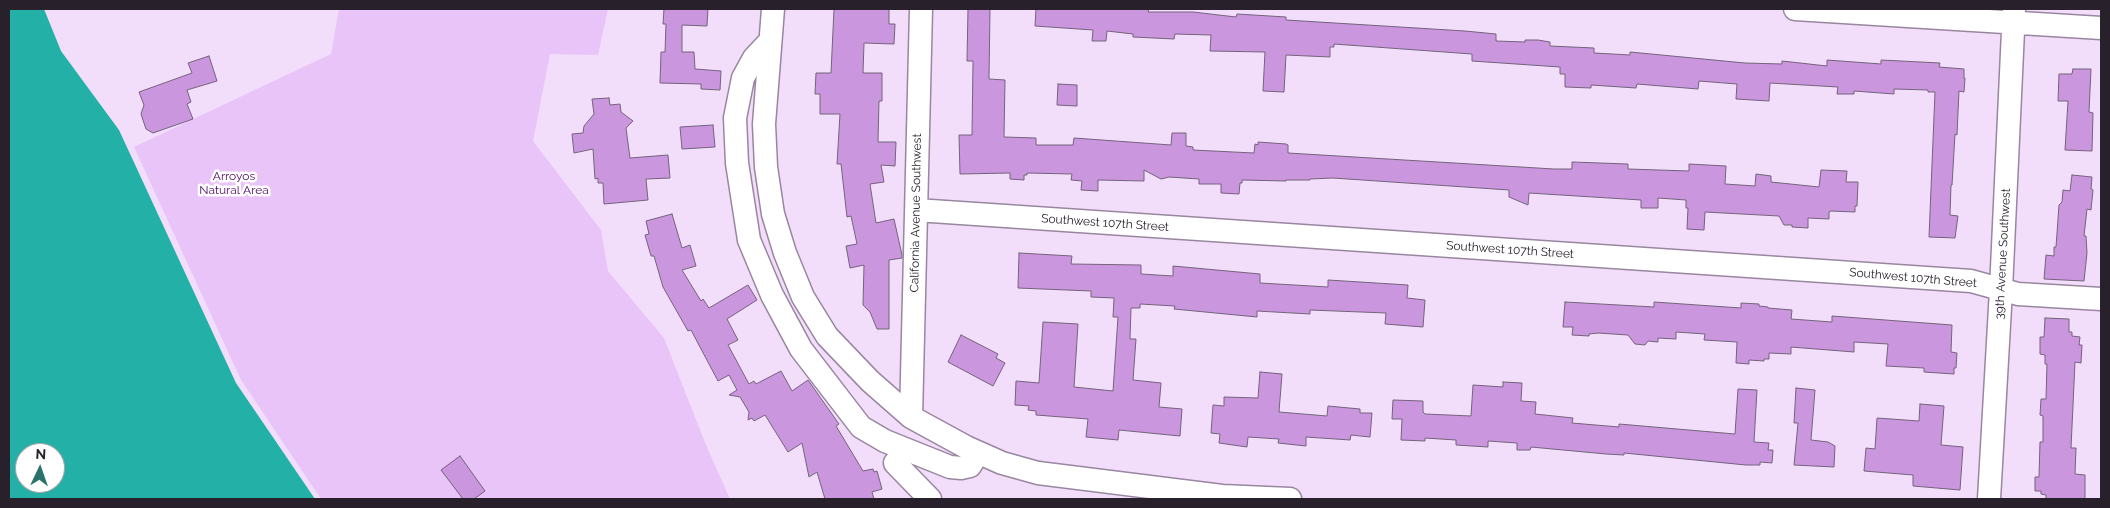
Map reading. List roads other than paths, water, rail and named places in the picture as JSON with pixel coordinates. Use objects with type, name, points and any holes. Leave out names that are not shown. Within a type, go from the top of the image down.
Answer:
[{"type":"street","points":[[773,9],[764,124],[766,167],[773,214],[784,253],[803,297],[828,336],[870,381],[911,416],[978,453],[1002,463],[1038,473],[1223,498],[1290,499]]},
{"type":"street","name":"California Avenue Southwest","points":[[911,416],[921,9]]},
{"type":"street","points":[[1795,9],[2014,16],[2101,28]]},
{"type":"street","name":"39th Avenue Southwest","points":[[1988,499],[2001,290],[2014,16]]},
{"type":"street","points":[[770,41],[754,58],[743,78],[735,118],[737,163],[749,240],[772,295],[801,349],[861,427],[885,442],[950,467],[961,468],[970,466],[978,453]]},
{"type":"street","name":"Southwest 107th Street","points":[[916,210],[1972,281],[2018,294],[2101,299]]},
{"type":"street","points":[[896,463],[930,499]]},
{"type":"park label","name":"Arroyos Natural Area","points":[[234,183]]}]
